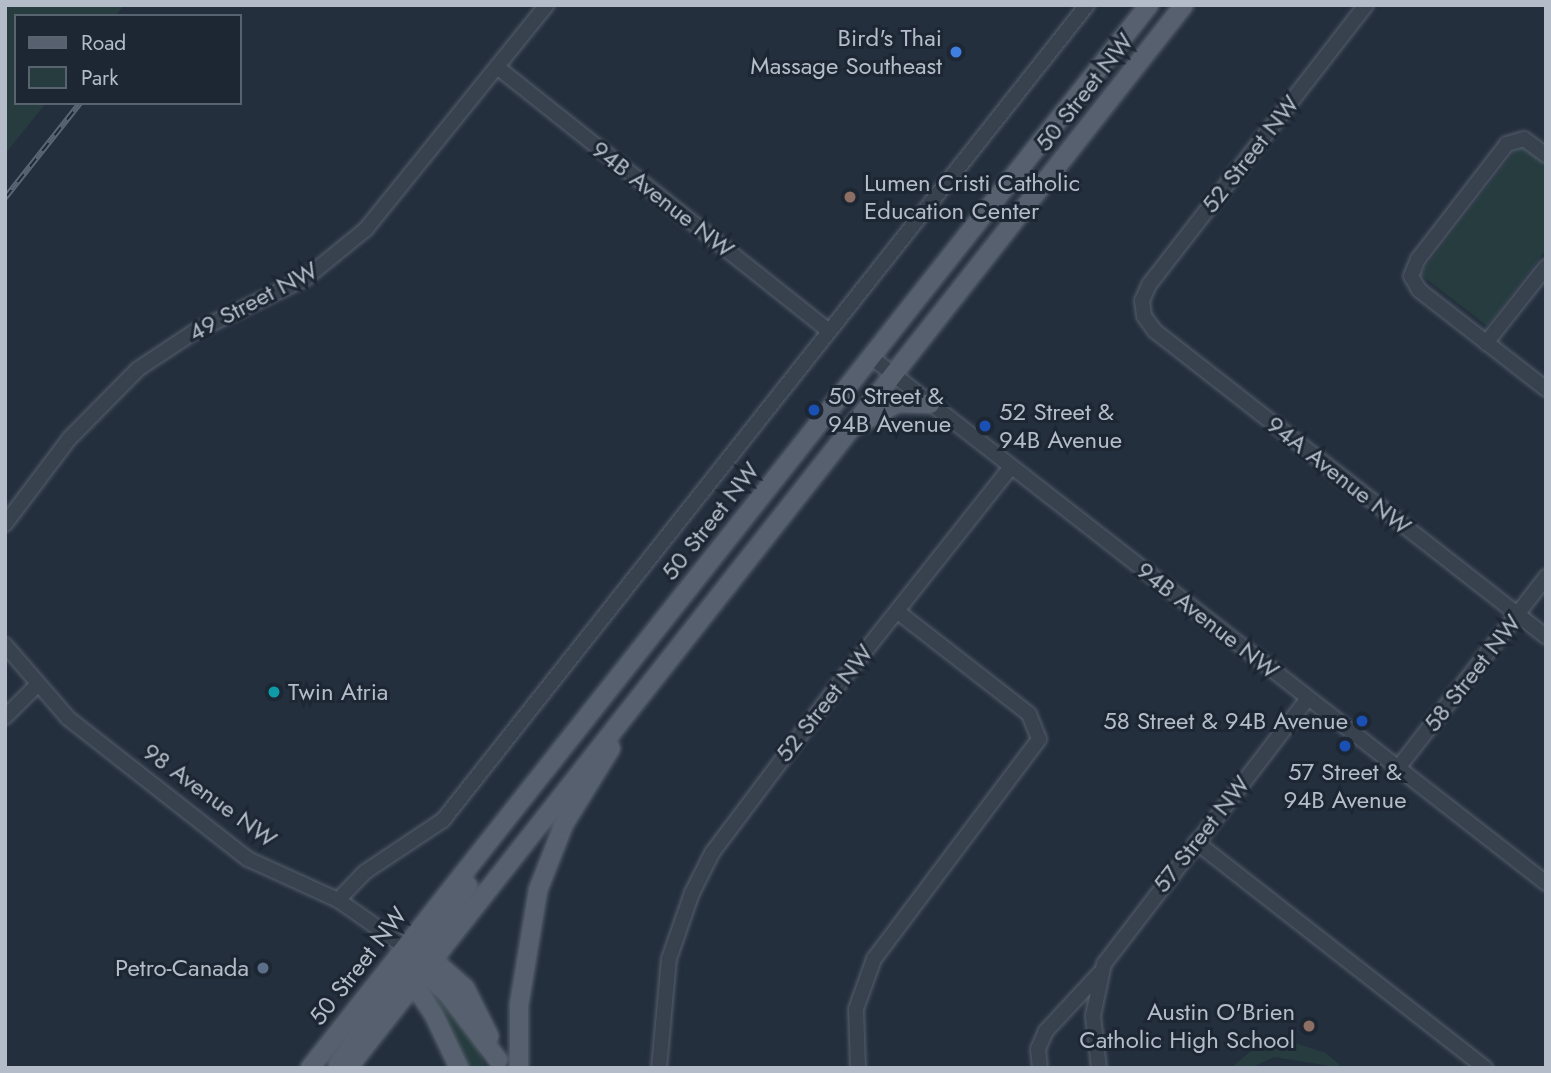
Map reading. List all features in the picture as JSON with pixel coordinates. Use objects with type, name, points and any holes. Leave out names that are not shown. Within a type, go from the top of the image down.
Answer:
[{"type":"main road","name":"50 Street NW","points":[[348,1068],[412,985],[415,958],[492,853],[515,808],[1149,5]]},
{"type":"main road","name":"50 Street NW","points":[[310,1068],[379,978],[415,958],[666,663],[1184,5]]},
{"type":"main road","points":[[847,432],[898,403],[930,404]]},
{"type":"main road","points":[[519,1068],[525,955],[542,881],[564,824],[666,663]]},
{"type":"main road","points":[[336,1068],[395,981],[415,958]]},
{"type":"main road","name":"98 Avenue NW","points":[[415,958],[465,988],[499,1064]]},
{"type":"main road","points":[[412,985],[434,1015],[459,1068]]},
{"type":"street","name":"49 Street NW","points":[[5,524],[69,439],[138,369],[194,332],[306,278],[366,229],[547,5]]},
{"type":"street","name":"50 Street NW","points":[[338,900],[365,872],[443,820],[1087,5]]},
{"type":"street","name":"52 Street NW","points":[[1141,307],[1149,285],[1366,5]]},
{"type":"street","name":"94B Avenue NW","points":[[497,67],[829,331]]},
{"type":"street","points":[[1546,155],[1528,141],[1515,139],[1418,259],[1411,276],[1419,290],[1546,389]]},
{"type":"street","points":[[1486,343],[1546,267]]},
{"type":"street","name":"94A Avenue NW","points":[[1141,307],[1155,331],[1546,636]]},
{"type":"street","name":"94B Avenue NW","points":[[871,357],[1546,883]]},
{"type":"street","name":"52 Street NW","points":[[659,1068],[670,960],[692,894],[729,826],[1011,467]]},
{"type":"street","name":"58 Street NW","points":[[1398,768],[1546,577]]},
{"type":"street","points":[[858,1068],[856,1009],[874,959],[1037,746],[1039,731],[1029,713],[898,612]]},
{"type":"street","points":[[5,645],[37,685],[5,717]]},
{"type":"street","name":"98 Avenue NW","points":[[37,685],[77,726],[248,859],[338,900],[415,958]]},
{"type":"street","name":"57 Street NW","points":[[1040,1068],[1038,1049],[1046,1031],[1099,974],[1117,942],[1308,698]]},
{"type":"street","points":[[1196,842],[1485,1068]]},
{"type":"street","name":"57 Street NW","points":[[1099,974],[1093,1016],[1099,1068]]},
{"type":"green space","points":[[5,5],[124,5],[117,14],[14,14],[14,105],[44,105],[5,154]]},
{"type":"green space","points":[[1520,144],[1546,164],[1546,250],[1487,326],[1420,274]]},
{"type":"green space","points":[[435,988],[471,1031],[486,1068],[468,1068],[431,991]]},
{"type":"green space","points":[[1272,1042],[1292,1042],[1326,1053],[1343,1068],[1274,1057],[1250,1068],[1231,1068],[1252,1050]]},
{"type":"railway","points":[[5,198],[78,105]]},
{"type":"place","name":"Bird's Thai Massage Southeast","points":[[956,52]]},
{"type":"place","name":"Lumen Cristi Catholic Education Center","points":[[850,197]]},
{"type":"place","name":"50 Street & 94B Avenue","points":[[814,410]]},
{"type":"place","name":"52 Street & 94B Avenue","points":[[985,426]]},
{"type":"place","name":"Twin Atria","points":[[274,692]]},
{"type":"place","name":"58 Street & 94B Avenue","points":[[1362,721]]},
{"type":"place","name":"57 Street & 94B Avenue","points":[[1345,746]]},
{"type":"place","name":"Petro-Canada","points":[[263,968]]},
{"type":"place","name":"Austin O'Brien Catholic High School","points":[[1309,1026]]}]
